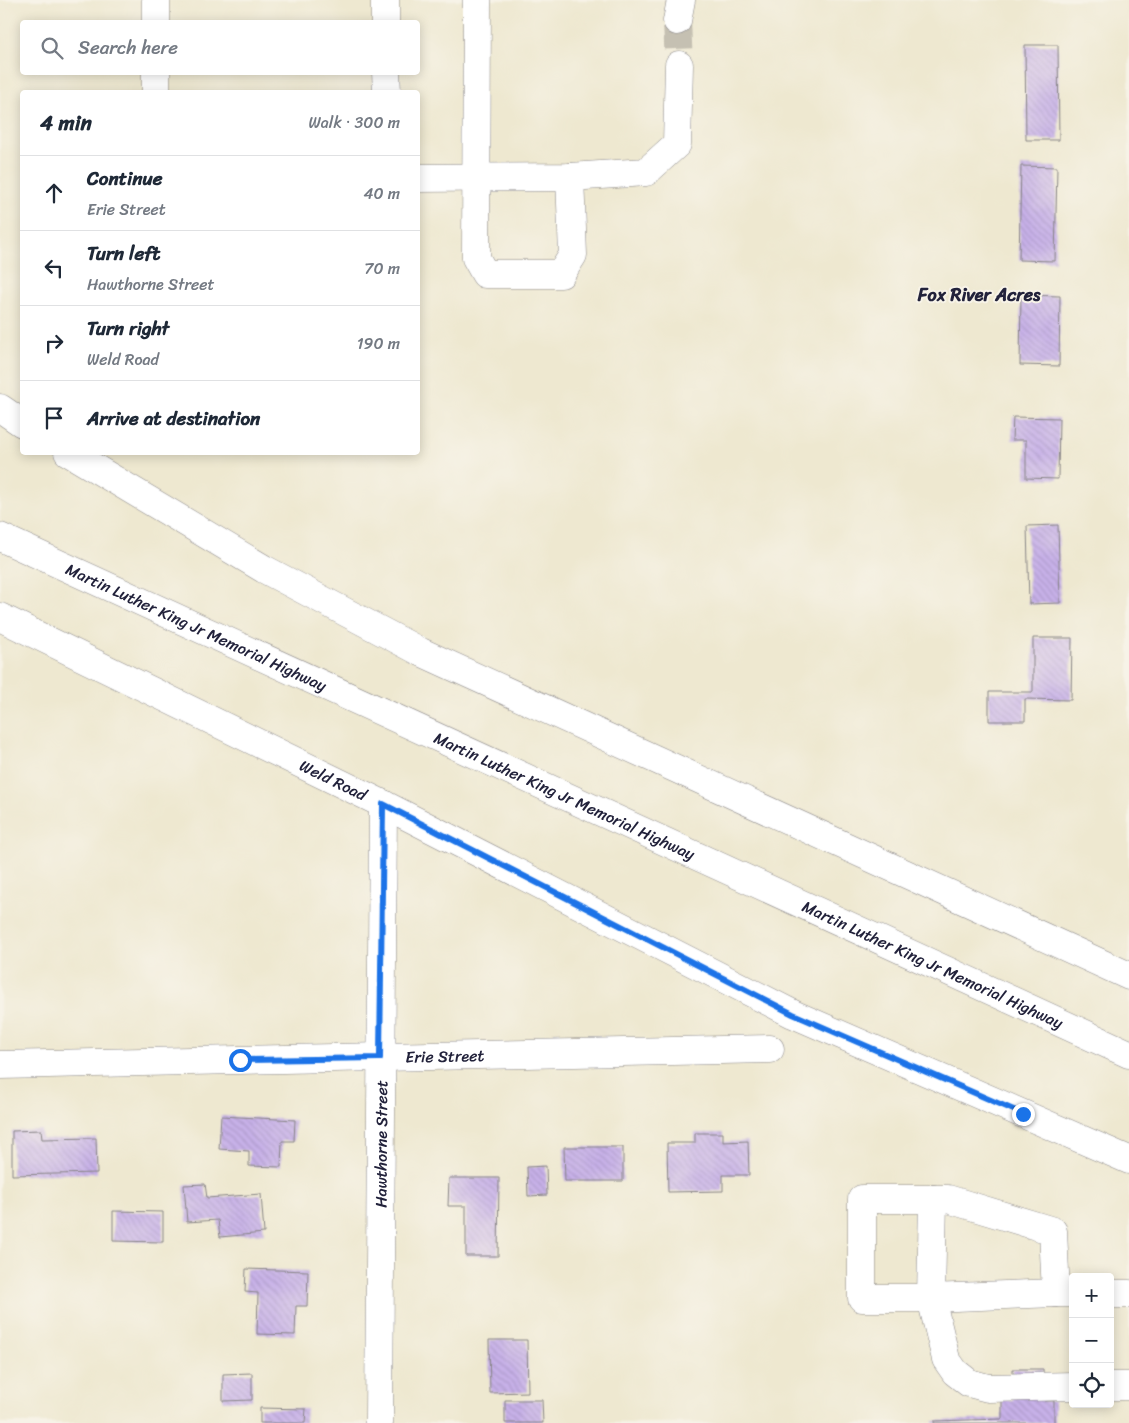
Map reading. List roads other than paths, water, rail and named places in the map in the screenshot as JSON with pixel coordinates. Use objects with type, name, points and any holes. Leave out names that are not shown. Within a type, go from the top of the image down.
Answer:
[{"type":"main road","points":[[156,0],[156,20]]},
{"type":"main road","points":[[385,0],[385,20]]},
{"type":"main road","points":[[477,0],[476,258],[485,274],[561,274],[573,255],[570,177]]},
{"type":"main road","points":[[420,178],[570,177],[646,172],[677,144],[679,65]]},
{"type":"main road","points":[[156,75],[156,90]]},
{"type":"main road","points":[[386,75],[387,90]]},
{"type":"main road","points":[[0,408],[20,422]]},
{"type":"main road","points":[[73,455],[264,570],[421,652],[1129,976]]},
{"type":"main road","name":"Martin Luther King Jr Memorial Highway","points":[[0,537],[1129,1054]]},
{"type":"main road","name":"Weld Road","points":[[0,617],[383,804],[793,1014],[1129,1160]]},
{"type":"main road","name":"Hawthorne Street","points":[[379,1423],[383,804]]},
{"type":"main road","name":"Erie Street","points":[[0,1065],[770,1049]]},
{"type":"main road","points":[[862,1199],[933,1199],[948,1199],[1054,1231],[1064,1293],[931,1298],[862,1298],[862,1199]]},
{"type":"main road","points":[[933,1199],[931,1298],[946,1359],[955,1372],[969,1383],[988,1388],[1069,1386]]},
{"type":"main road","points":[[1114,1294],[1129,1294]]},
{"type":"main road","points":[[1114,1386],[1129,1386]]},
{"type":"tunnel","points":[[677,21],[679,65]]},
{"type":"district","name":"Fox River Acres","points":[[979,295]]}]
